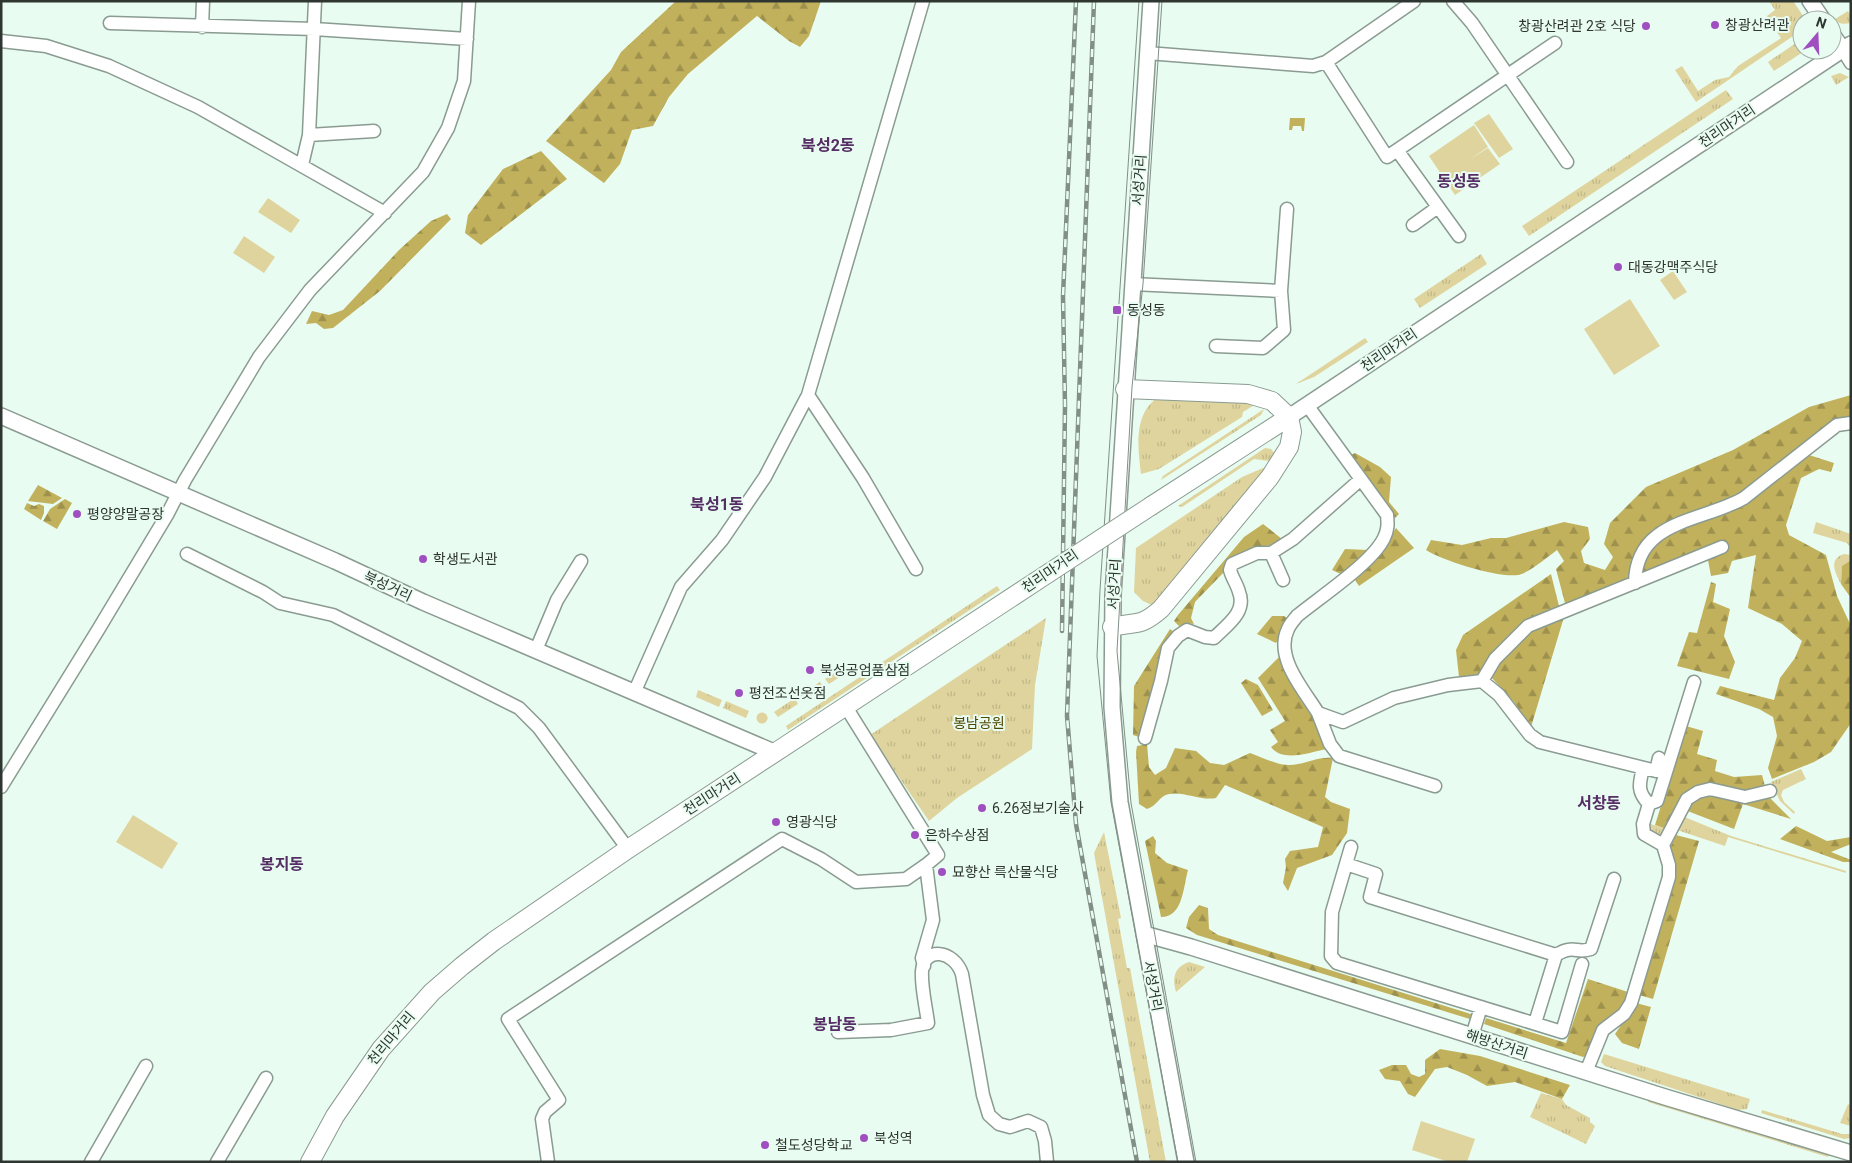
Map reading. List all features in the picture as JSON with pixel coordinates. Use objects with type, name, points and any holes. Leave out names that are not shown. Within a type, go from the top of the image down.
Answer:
[{"type":"highway","points":[[1112,627],[1135,625],[1143,622],[1152,617],[1169,600],[1270,477],[1289,447],[1292,432],[1289,417],[1272,401],[1248,394],[1125,389]]},
{"type":"highway","name":"천리마거리","points":[[310,1162],[330,1123],[357,1082],[406,1019],[432,992],[494,941],[628,849],[1150,506],[1289,417]]},
{"type":"main road","name":"서성거리","points":[[1151,1],[1125,389],[1112,627],[1112,707],[1118,782],[1186,1162]]},
{"type":"main road","name":"천리마거리","points":[[1289,417],[1847,47]]},
{"type":"main road","name":"북성거리","points":[[1,416],[179,492],[422,602],[776,753]]},
{"type":"main road","name":"해방산거리","points":[[1144,934],[1851,1153]]},
{"type":"street","points":[[202,27],[203,1]]},
{"type":"street","points":[[302,165],[309,135],[315,1]]},
{"type":"street","points":[[1,787],[98,630],[259,357],[310,290],[423,172],[448,128],[464,81],[469,1]]},
{"type":"street","points":[[634,693],[681,587],[722,540],[765,477],[808,395],[923,1]]},
{"type":"street","points":[[1147,53],[1298,67],[1313,66],[1326,62],[1414,1]]},
{"type":"street","points":[[1453,1],[1472,23],[1567,162]]},
{"type":"street","points":[[110,23],[314,29],[467,39]]},
{"type":"street","points":[[1,41],[46,46],[109,66],[198,107],[385,213]]},
{"type":"street","points":[[1326,62],[1387,157],[1555,43]]},
{"type":"street","points":[[1847,47],[1851,63]]},
{"type":"street","points":[[309,135],[374,132]]},
{"type":"street","points":[[1397,150],[1459,236]]},
{"type":"street","points":[[1413,225],[1438,208]]},
{"type":"street","points":[[1216,346],[1262,348],[1284,330],[1281,291],[1287,209]]},
{"type":"street","points":[[1132,284],[1281,291]]},
{"type":"street","points":[[808,395],[863,478],[916,570]]},
{"type":"street","points":[[1307,405],[1387,515],[1389,526],[1375,553],[1297,616],[1288,629],[1284,644],[1285,658],[1318,713],[1334,751],[1345,759],[1435,786]]},
{"type":"street","points":[[1635,584],[1636,570],[1643,552],[1657,535],[1676,523],[1744,498],[1837,425],[1851,423]]},
{"type":"street","points":[[1145,738],[1162,682],[1168,648],[1178,636],[1187,630],[1214,638],[1231,622],[1242,605],[1240,592],[1230,570],[1232,564],[1257,553],[1271,553],[1292,539],[1361,479]]},
{"type":"street","points":[[1482,681],[1495,659],[1528,626],[1722,547]]},
{"type":"street","points":[[1271,553],[1283,580]]},
{"type":"street","points":[[187,554],[263,592],[280,604],[333,615],[519,708],[539,728],[628,849]]},
{"type":"street","points":[[536,650],[557,600],[581,561]]},
{"type":"street","points":[[1330,744],[1343,722],[1394,698],[1448,685],[1482,681],[1499,694],[1530,735],[1540,742],[1656,771],[1659,758]]},
{"type":"street","points":[[1649,804],[1657,801],[1694,682]]},
{"type":"street","points":[[548,1162],[542,1119],[545,1112],[559,1100],[508,1020],[782,839],[821,859],[856,882],[906,879],[938,855],[846,707]]},
{"type":"street","points":[[1318,713],[1343,722]]},
{"type":"street","points":[[1642,768],[1638,786],[1641,797],[1649,804]]},
{"type":"street","points":[[1586,1072],[1603,1030],[1624,1014],[1631,1003],[1669,877],[1669,866],[1663,844],[1687,799],[1698,792],[1710,789],[1745,797],[1770,791]]},
{"type":"street","points":[[1649,804],[1643,824],[1644,834],[1663,844]]},
{"type":"street","points":[[1351,847],[1332,912],[1332,961],[1562,1032],[1582,964]]},
{"type":"street","points":[[1346,864],[1376,874],[1370,898],[1556,956]]},
{"type":"street","points":[[924,966],[922,958],[933,920],[926,865]]},
{"type":"street","points":[[1535,1023],[1556,956],[1566,949],[1586,951],[1591,949],[1614,879]]},
{"type":"street","points":[[927,940],[940,948],[943,954],[958,964],[962,974],[983,1095],[989,1115],[1004,1126],[1010,1127],[1028,1122],[1041,1127],[1045,1141],[1047,1162]]},
{"type":"street","points":[[838,1032],[891,1030],[928,1023],[922,970],[927,958],[943,954]]},
{"type":"street","points":[[1472,1036],[1481,1007]]},
{"type":"street","points":[[91,1162],[146,1066]]},
{"type":"street","points":[[217,1162],[266,1078]]},
{"type":"green space","points":[[676,1],[821,1],[809,36],[800,47],[789,41],[757,16],[688,74],[669,97],[653,126],[632,130],[620,164],[604,183],[546,141],[611,70],[621,52]]},
{"type":"green space","points":[[1769,1],[1793,1],[1799,10],[1792,10],[1792,37],[1696,102],[1675,70],[1682,66],[1698,91],[1715,80],[1729,77],[1738,66],[1781,38],[1777,32],[1785,26],[1779,18],[1771,23],[1767,16],[1775,10]]},
{"type":"green space","points":[[1848,11],[1851,16],[1851,23],[1842,24],[1842,15]]},
{"type":"green space","points":[[1792,46],[1792,59],[1774,71],[1768,62]]},
{"type":"green space","points":[[1840,73],[1849,77],[1836,85],[1831,76]]},
{"type":"green space","points":[[1726,90],[1733,99],[1529,236],[1522,226]]},
{"type":"green space","points":[[1489,114],[1513,149],[1499,158],[1474,123]]},
{"type":"green space","points":[[1290,118],[1305,118],[1304,131],[1302,131],[1301,126],[1293,126],[1292,130],[1289,130]]},
{"type":"green space","points":[[1474,125],[1488,147],[1469,160],[1488,148],[1500,164],[1455,195],[1429,156]]},
{"type":"green space","points":[[541,151],[567,179],[481,245],[465,233],[468,215],[503,169]]},
{"type":"green space","points":[[268,198],[300,220],[291,233],[258,212]]},
{"type":"green space","points":[[447,214],[451,219],[380,291],[333,328],[324,329],[316,323],[306,324],[312,311],[329,315],[343,310],[399,250],[431,221]]},
{"type":"green space","points":[[244,236],[275,257],[264,273],[233,253]]},
{"type":"green space","points":[[1481,254],[1487,264],[1420,308],[1414,299]]},
{"type":"green space","points":[[1673,271],[1687,292],[1674,300],[1660,280]]},
{"type":"green space","points":[[1630,299],[1660,346],[1614,375],[1584,329]]},
{"type":"green space","points":[[1365,338],[1368,342],[1314,377],[1296,384]]},
{"type":"green space","points":[[1851,395],[1851,417],[1741,494],[1674,520],[1627,583],[1566,607],[1556,569],[1564,561],[1557,550],[1527,572],[1509,575],[1471,568],[1426,550],[1431,540],[1462,545],[1491,538],[1506,538],[1564,522],[1588,527],[1590,539],[1581,551],[1584,563],[1605,570],[1613,557],[1604,544],[1610,523],[1646,487],[1733,450],[1809,407]]},
{"type":"green space","points":[[1157,398],[1256,404],[1243,412],[1242,417],[1159,469],[1141,474],[1138,443],[1141,423],[1149,405]]},
{"type":"green space","points":[[1264,409],[1261,415],[1161,480],[1163,476]]},
{"type":"green space","points":[[1265,448],[1271,449],[1275,454],[1273,459],[1269,461],[1254,459],[1182,507],[1178,506]]},
{"type":"green space","points":[[1355,453],[1380,467],[1391,477],[1389,502],[1399,514],[1395,518],[1351,455]]},
{"type":"green space","points":[[1809,455],[1834,463],[1831,472],[1819,469],[1801,478],[1786,525],[1789,535],[1826,555],[1837,596],[1851,626],[1851,723],[1831,752],[1814,762],[1772,779],[1768,768],[1777,736],[1773,717],[1759,709],[1716,694],[1720,686],[1774,700],[1780,678],[1795,658],[1802,641],[1782,624],[1748,608],[1756,555],[1732,561],[1728,573],[1711,576],[1707,555],[1646,574],[1641,571],[1647,553],[1668,533],[1739,506]]},
{"type":"green space","points":[[1263,468],[1266,470],[1154,606],[1143,601],[1134,592],[1136,548],[1242,477]]},
{"type":"green space","points":[[38,485],[62,498],[53,504],[28,501]]},
{"type":"green space","points":[[65,499],[72,503],[57,529],[43,521],[50,509]]},
{"type":"green space","points":[[27,503],[34,506],[39,504],[44,506],[41,520],[24,509]]},
{"type":"green space","points":[[1816,522],[1851,534],[1851,548],[1847,543],[1813,533]]},
{"type":"green space","points":[[1263,524],[1282,539],[1274,545],[1255,547],[1235,557],[1225,571],[1195,602],[1191,618],[1194,624],[1187,623],[1179,626],[1174,621],[1178,615],[1244,537]]},
{"type":"green space","points":[[1396,528],[1414,548],[1359,586],[1354,578],[1379,553]]},
{"type":"green space","points":[[1345,549],[1368,550],[1343,575],[1332,570]]},
{"type":"green space","points":[[1844,554],[1851,555],[1851,563],[1842,566],[1841,584],[1835,571],[1834,563],[1839,556]]},
{"type":"green space","points":[[1850,561],[1851,598],[1841,584],[1842,566]]},
{"type":"green space","points":[[1551,574],[1560,610],[1544,615],[1513,633],[1497,650],[1480,674],[1459,677],[1456,650],[1463,635]]},
{"type":"green space","points":[[1711,582],[1716,584],[1713,602],[1730,609],[1724,636],[1735,662],[1729,679],[1677,666],[1689,632],[1697,633]]},
{"type":"green space","points":[[997,586],[1000,590],[788,730],[786,726]]},
{"type":"green space","points":[[1272,616],[1284,616],[1289,620],[1276,643],[1257,634]]},
{"type":"green space","points":[[1564,617],[1531,727],[1514,702],[1492,678],[1501,660],[1532,628]]},
{"type":"green space","name":"봉남공원","points":[[1046,618],[1035,685],[1032,749],[957,798],[929,821],[870,735]]},
{"type":"green space","points":[[1170,629],[1174,632],[1139,737],[1133,735],[1134,686]]},
{"type":"green space","points":[[1280,656],[1311,710],[1327,749],[1290,755],[1276,752],[1271,747],[1278,742],[1270,730],[1285,721],[1258,678]]},
{"type":"green space","points":[[845,666],[849,671],[829,684],[825,679]]},
{"type":"green space","points":[[1246,679],[1258,685],[1273,710],[1262,716],[1241,683]]},
{"type":"green space","points":[[820,682],[824,688],[803,701],[800,695]]},
{"type":"green space","points":[[698,690],[722,700],[719,707],[696,697]]},
{"type":"green space","points":[[795,698],[798,704],[778,717],[774,712]]},
{"type":"green space","points":[[726,701],[749,711],[746,718],[723,708]]},
{"type":"green space","points":[[762,712],[768,718],[762,724],[756,718]]},
{"type":"green space","points":[[1686,726],[1703,731],[1697,754],[1717,760],[1715,771],[1734,777],[1762,775],[1766,790],[1684,795],[1676,805],[1667,829],[1655,825]]},
{"type":"green space","points":[[1147,744],[1149,767],[1155,775],[1166,768],[1175,748],[1196,751],[1210,763],[1224,765],[1250,753],[1284,765],[1300,764],[1321,758],[1333,758],[1325,797],[1331,802],[1350,809],[1347,833],[1332,855],[1297,868],[1288,891],[1283,883],[1286,867],[1285,859],[1290,851],[1318,847],[1323,827],[1225,785],[1216,798],[1210,799],[1175,793],[1166,795],[1147,809],[1139,804],[1136,752],[1137,746]]},
{"type":"green space","points":[[1801,769],[1806,779],[1783,790],[1781,795],[1784,802],[1795,812],[1794,814],[1780,801],[1771,782]]},
{"type":"green space","points":[[1700,795],[1768,796],[1791,819],[1743,804],[1734,829],[1685,810]]},
{"type":"green space","points":[[133,815],[178,843],[162,869],[116,842]]},
{"type":"green space","points":[[1682,816],[1731,836],[1846,871],[1846,873],[1728,837],[1725,846],[1674,829]]},
{"type":"green space","points":[[1647,823],[1667,829],[1660,835],[1648,831]]},
{"type":"green space","points":[[1796,826],[1827,841],[1851,837],[1851,844],[1831,852],[1851,860],[1851,862],[1843,862],[1780,839]]},
{"type":"green space","points":[[1104,832],[1121,918],[1118,919],[1127,968],[1130,968],[1166,1162],[1150,1162],[1094,853]]},
{"type":"green space","points":[[1676,835],[1699,841],[1653,999],[1639,995],[1670,848]]},
{"type":"green space","points":[[1153,836],[1156,841],[1155,853],[1167,863],[1188,870],[1178,907],[1168,916],[1161,917],[1145,841]]},
{"type":"green space","points":[[1199,905],[1208,908],[1209,929],[1218,935],[1474,1015],[1473,1020],[1197,935],[1186,928],[1189,917]]},
{"type":"green space","points":[[1189,962],[1205,967],[1176,992],[1175,974],[1180,967]]},
{"type":"green space","points":[[1588,979],[1628,992],[1622,1009],[1597,1027],[1586,1056],[1583,1057],[1484,1024],[1486,1018],[1566,1043]]},
{"type":"green space","points":[[1636,1003],[1651,1007],[1639,1049],[1622,1043],[1615,1034]]},
{"type":"green space","points":[[1440,1049],[1480,1056],[1570,1085],[1562,1099],[1515,1082],[1487,1086],[1447,1067],[1435,1069],[1415,1097],[1408,1094],[1400,1081],[1385,1079],[1379,1070],[1392,1065],[1406,1065],[1411,1074],[1419,1077],[1425,1074],[1425,1060]]},
{"type":"green space","points":[[1604,1054],[1750,1099],[1747,1109],[1738,1110],[1605,1066],[1601,1062]]},
{"type":"green space","points":[[1541,1093],[1562,1099],[1566,1105],[1590,1118],[1590,1122],[1595,1126],[1586,1144],[1530,1117]]},
{"type":"green space","points":[[1649,1097],[1830,1153],[1828,1157],[1648,1102]]},
{"type":"green space","points":[[1848,1104],[1851,1106],[1851,1126],[1840,1123]]},
{"type":"green space","points":[[1762,1110],[1842,1134],[1851,1134],[1851,1138],[1844,1139],[1761,1113]]},
{"type":"green space","points":[[1421,1121],[1475,1139],[1467,1162],[1449,1162],[1412,1150]]},
{"type":"tram line","points":[[1139,1],[1097,656],[1111,802],[1178,1162]]},
{"type":"tram line","points":[[1162,1],[1143,284],[1132,387],[1117,651],[1131,803],[1196,1162]]},
{"type":"railway","points":[[1062,631],[1065,406],[1063,296],[1076,1]]},
{"type":"railway","points":[[1094,1],[1067,716],[1076,824],[1137,1162]]},
{"type":"place","name":"창광산려관","points":[[1715,25]]},
{"type":"place","name":"창광산려관 2호 식당","points":[[1646,26]]},
{"type":"place","name":"대동강맥주식당","points":[[1618,267]]},
{"type":"place","name":"동성동","points":[[1117,310]]},
{"type":"place","name":"평양양말공장","points":[[77,514]]},
{"type":"place","name":"학생도서관","points":[[423,559]]},
{"type":"place","name":"북성공엄품삼점","points":[[810,670]]},
{"type":"place","name":"평전조선옷점","points":[[739,693]]},
{"type":"place","name":"6.26정보기술사","points":[[982,808]]},
{"type":"place","name":"영광식당","points":[[776,822]]},
{"type":"place","name":"은하수상점","points":[[915,835]]},
{"type":"place","name":"묘향산 륵산물식당","points":[[942,872]]},
{"type":"place","name":"북성역","points":[[864,1138]]},
{"type":"place","name":"철도성당학교","points":[[765,1145]]},
{"type":"district","name":"북성2동","points":[[828,145]]},
{"type":"district","name":"동성동","points":[[1459,181]]},
{"type":"district","name":"북성1동","points":[[717,504]]},
{"type":"district","name":"서창동","points":[[1599,803]]},
{"type":"district","name":"봉지동","points":[[282,864]]},
{"type":"district","name":"봉남동","points":[[835,1024]]}]
